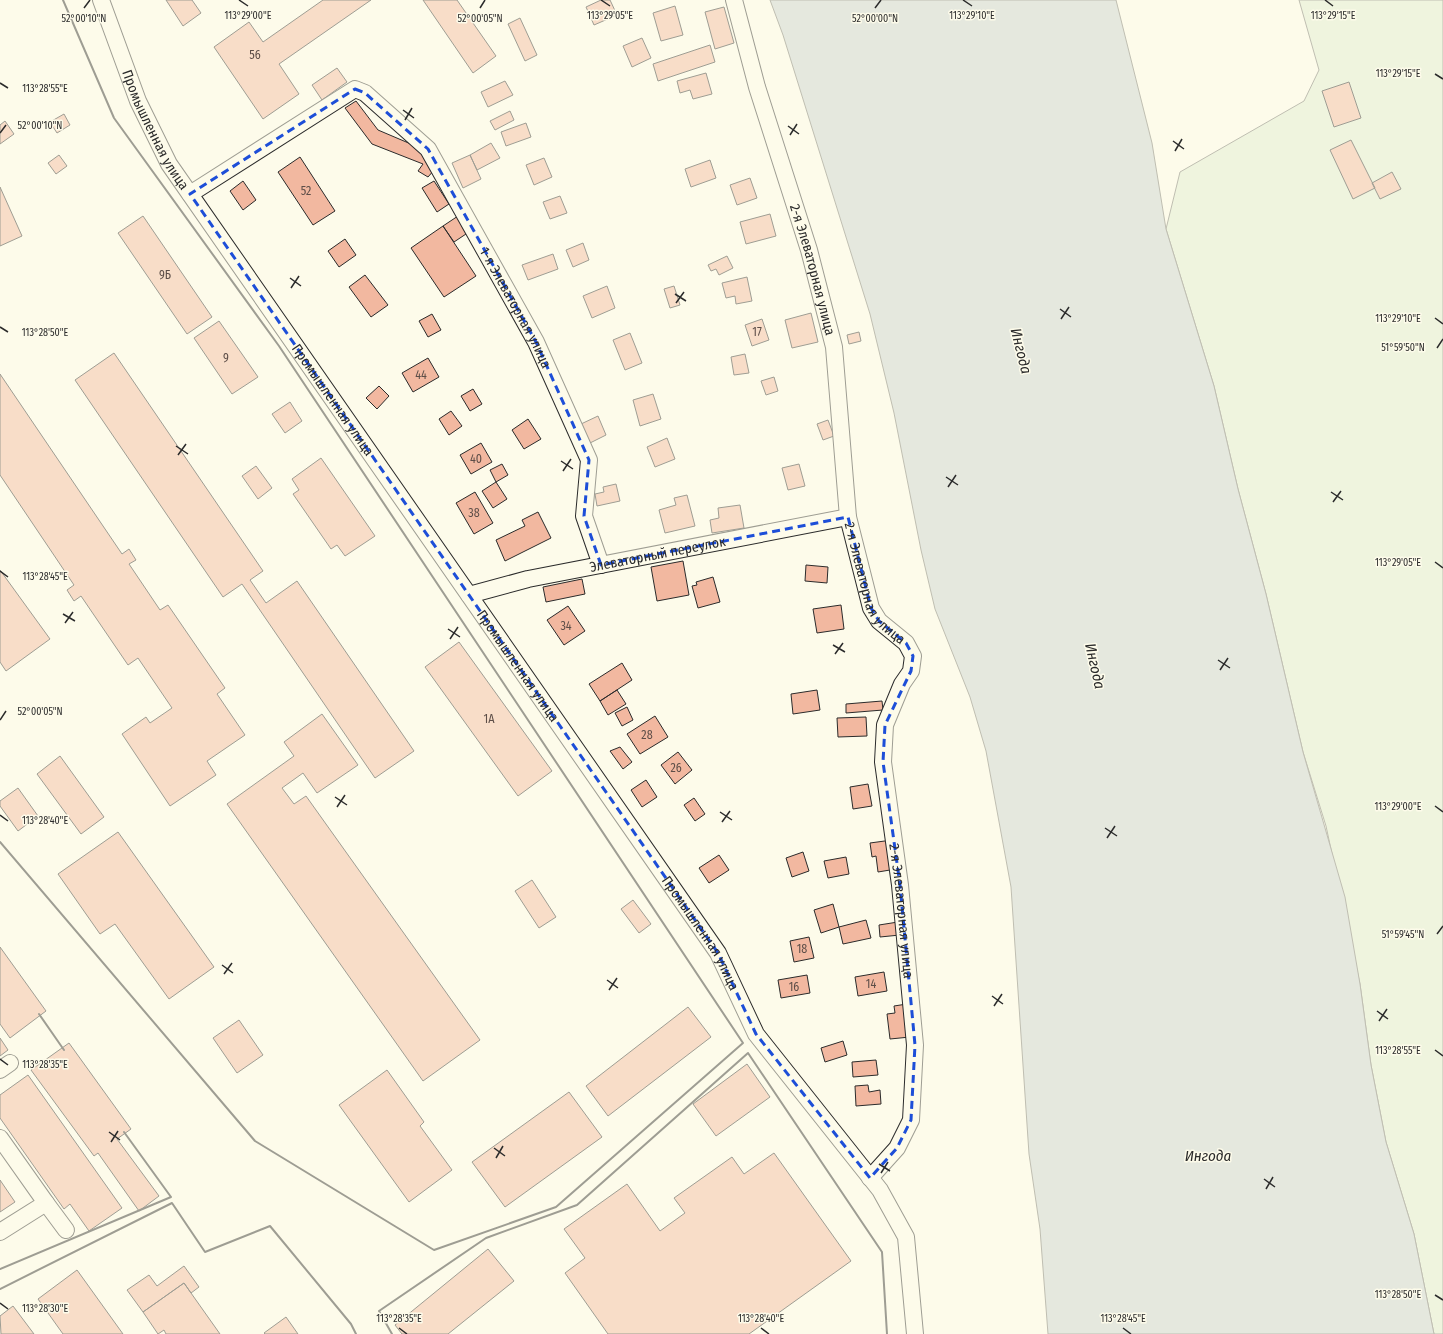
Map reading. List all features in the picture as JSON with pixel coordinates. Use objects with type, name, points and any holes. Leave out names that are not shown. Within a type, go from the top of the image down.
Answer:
[{"type":"street","name":"Промышленная улица","points":[[101,0],[138,101],[169,164],[718,953],[756,1034],[880,1190],[906,1237],[914,1334]]},
{"type":"street","name":"2-я Элеваторная улица","points":[[734,0],[757,87],[809,250],[834,347],[848,517],[871,608],[879,621],[906,643],[912,656],[910,670],[902,684],[885,725],[883,762],[900,885],[915,1045],[911,1120],[897,1148],[870,1178]]},
{"type":"street","name":"1-я Элеваторная улица","points":[[190,194],[355,89],[365,93],[428,149],[536,342],[589,460],[584,516],[601,565]]},
{"type":"street","name":"Элеваторный переулок","points":[[469,595],[528,578],[848,517]]},
{"type":"street","points":[[0,1138],[66,1230]]},
{"type":"street","points":[[0,1232],[46,1203]]},
{"type":"highlighted area","points":[[355,89],[365,93],[428,149],[536,342],[589,460],[584,516],[601,565],[848,517],[871,608],[879,621],[906,643],[913,656],[911,671],[885,725],[883,762],[900,885],[915,1045],[911,1120],[897,1148],[870,1178],[756,1034],[718,953],[190,194]]},
{"type":"green space","points":[[1299,0],[1443,0],[1443,1334],[1434,1334],[1414,1234],[1386,1142],[1371,1065],[1360,984],[1326,826],[1303,752],[1266,594],[1238,489],[1214,386],[1166,229],[1180,172],[1304,101],[1319,70]]},
{"type":"water","name":"Ингода","points":[[770,0],[1116,0],[1152,143],[1166,229],[1214,386],[1238,489],[1266,594],[1303,752],[1345,897],[1360,984],[1371,1065],[1386,1142],[1414,1234],[1434,1334],[1048,1334],[1040,1229],[1029,1154],[1011,887],[986,751],[970,697],[935,609],[921,550],[894,413],[870,314],[783,35]]},
{"type":"building","points":[[166,0],[192,0],[201,13],[183,26]]},
{"type":"building","points":[[323,0],[371,0],[279,64],[299,94],[263,119],[214,47],[249,22],[263,42]]},
{"type":"building","points":[[423,0],[457,0],[496,56],[473,73]]},
{"type":"building","points":[[601,0],[610,0],[617,15],[594,25],[586,7]]},
{"type":"building","points":[[675,6],[683,35],[661,41],[653,13]]},
{"type":"building","points":[[724,7],[734,43],[715,49],[705,12]]},
{"type":"building","points":[[520,18],[537,55],[525,61],[508,24]]},
{"type":"building","points":[[642,38],[651,58],[632,67],[623,46]]},
{"type":"building","points":[[710,45],[715,62],[658,81],[653,64]]},
{"type":"building","points":[[337,68],[347,82],[322,100],[312,85]]},
{"type":"building","points":[[706,73],[712,94],[693,99],[690,90],[680,93],[677,81]]},
{"type":"building","points":[[505,81],[513,95],[488,107],[481,92]]},
{"type":"building","points":[[1349,82],[1361,118],[1334,127],[1322,91]]},
{"type":"building","points":[[356,101],[378,130],[425,150],[424,158],[435,169],[428,177],[418,171],[423,164],[372,144],[345,108]]},
{"type":"building","points":[[510,111],[514,120],[495,130],[490,121]]},
{"type":"building","points":[[64,114],[70,125],[57,133],[50,122]]},
{"type":"building","points":[[5,121],[14,134],[0,144],[0,125]]},
{"type":"building","points":[[526,123],[531,137],[506,146],[501,132]]},
{"type":"building","points":[[1351,140],[1375,188],[1353,199],[1330,150]]},
{"type":"building","points":[[491,143],[500,158],[477,170],[470,155]]},
{"type":"building","points":[[59,155],[67,166],[56,174],[48,163]]},
{"type":"building","points":[[470,155],[481,179],[463,188],[452,163]]},
{"type":"building","points":[[300,157],[335,211],[313,225],[278,172]]},
{"type":"building","points":[[544,158],[552,177],[534,185],[526,165]]},
{"type":"building","points":[[710,160],[716,178],[691,187],[685,169]]},
{"type":"building","points":[[1392,172],[1401,189],[1380,199],[1372,183]]},
{"type":"building","points":[[750,178],[757,198],[737,205],[730,185]]},
{"type":"building","points":[[243,181],[256,200],[243,210],[230,191]]},
{"type":"building","points":[[434,181],[449,204],[437,212],[422,188]]},
{"type":"building","points":[[0,187],[22,236],[0,246]]},
{"type":"building","points":[[560,196],[567,213],[550,219],[543,202]]},
{"type":"building","points":[[770,214],[776,236],[746,244],[740,222]]},
{"type":"building","points":[[143,216],[212,317],[187,334],[118,233]]},
{"type":"building","points":[[458,216],[469,232],[454,242],[443,226]]},
{"type":"building","points":[[443,226],[476,276],[444,297],[411,248]]},
{"type":"building","points":[[345,239],[356,255],[339,267],[328,251]]},
{"type":"building","points":[[583,243],[589,260],[573,267],[566,250]]},
{"type":"building","points":[[553,254],[558,269],[528,280],[522,265]]},
{"type":"building","points":[[727,256],[733,268],[719,275],[716,269],[711,271],[708,265]]},
{"type":"building","points":[[365,275],[388,305],[371,317],[349,287]]},
{"type":"building","points":[[747,277],[752,301],[736,304],[735,296],[726,298],[722,283]]},
{"type":"building","points":[[607,286],[615,308],[592,318],[583,296]]},
{"type":"building","points":[[674,286],[680,305],[670,308],[664,289]]},
{"type":"building","points":[[811,313],[818,342],[792,348],[785,320]]},
{"type":"building","points":[[432,314],[441,330],[428,337],[419,321]]},
{"type":"building","points":[[762,319],[769,340],[752,346],[745,325]]},
{"type":"building","points":[[219,321],[258,377],[232,394],[194,338]]},
{"type":"building","points":[[859,332],[861,341],[849,344],[847,335]]},
{"type":"building","points":[[630,333],[642,363],[625,370],[613,340]]},
{"type":"building","points":[[114,353],[263,571],[250,580],[266,603],[297,581],[414,751],[375,778],[242,584],[223,597],[75,380]]},
{"type":"building","points":[[745,354],[749,373],[734,375],[731,357]]},
{"type":"building","points":[[428,358],[439,377],[413,392],[402,373]]},
{"type":"building","points":[[0,374],[122,554],[129,549],[136,560],[129,564],[160,610],[168,605],[225,688],[217,694],[245,735],[207,761],[216,775],[170,806],[122,734],[146,717],[150,723],[172,708],[138,658],[128,665],[81,596],[74,601],[67,590],[74,585],[0,475]]},
{"type":"building","points":[[774,377],[778,391],[766,395],[761,381]]},
{"type":"building","points":[[379,386],[389,396],[377,409],[366,398]]},
{"type":"building","points":[[473,389],[482,404],[470,411],[461,396]]},
{"type":"building","points":[[653,394],[661,419],[640,426],[633,400]]},
{"type":"building","points":[[290,402],[302,421],[285,433],[272,414]]},
{"type":"building","points":[[451,411],[462,426],[449,435],[439,419]]},
{"type":"building","points":[[598,416],[606,435],[590,443],[581,424]]},
{"type":"building","points":[[528,419],[541,439],[524,449],[512,430]]},
{"type":"building","points":[[828,420],[834,436],[823,440],[817,424]]},
{"type":"building","points":[[667,438],[675,459],[655,467],[647,447]]},
{"type":"building","points":[[481,443],[492,462],[471,474],[460,455]]},
{"type":"building","points":[[321,458],[375,536],[345,556],[337,545],[331,549],[293,494],[299,490],[292,479]]},
{"type":"building","points":[[502,464],[508,475],[496,482],[490,470]]},
{"type":"building","points":[[799,464],[805,486],[788,490],[782,468]]},
{"type":"building","points":[[256,466],[272,488],[258,499],[242,476]]},
{"type":"building","points":[[496,482],[507,499],[493,508],[482,491]]},
{"type":"building","points":[[616,484],[620,501],[597,506],[595,494],[604,492],[603,487]]},
{"type":"building","points":[[475,492],[493,523],[474,534],[456,503]]},
{"type":"building","points":[[687,495],[695,526],[665,533],[659,510],[676,505],[674,498]]},
{"type":"building","points":[[740,505],[744,528],[712,533],[710,520],[719,518],[718,508]]},
{"type":"building","points":[[538,512],[551,538],[505,561],[496,540],[525,526],[522,520]]},
{"type":"building","points":[[683,561],[689,595],[657,601],[651,567]]},
{"type":"building","points":[[806,565],[828,567],[827,583],[805,581]]},
{"type":"building","points":[[0,570],[50,639],[6,671],[0,662]]},
{"type":"building","points":[[713,577],[720,602],[698,608],[692,586],[697,585],[696,582]]},
{"type":"building","points":[[582,579],[585,594],[546,602],[543,587]]},
{"type":"building","points":[[841,605],[844,629],[817,633],[813,609]]},
{"type":"building","points":[[568,606],[585,631],[564,645],[547,620]]},
{"type":"building","points":[[459,642],[552,771],[518,796],[425,667]]},
{"type":"building","points":[[622,663],[632,680],[600,701],[589,684]]},
{"type":"building","points":[[617,690],[626,704],[608,715],[600,701]]},
{"type":"building","points":[[817,690],[820,710],[793,714],[791,694]]},
{"type":"building","points":[[882,701],[883,710],[846,713],[846,704]]},
{"type":"building","points":[[627,707],[633,720],[622,726],[615,713]]},
{"type":"building","points":[[322,714],[358,765],[317,793],[303,773],[282,788],[294,804],[306,796],[480,1040],[423,1081],[227,804],[294,756],[284,742]]},
{"type":"building","points":[[655,716],[668,737],[640,754],[627,734]]},
{"type":"building","points":[[866,717],[867,736],[838,737],[837,718]]},
{"type":"building","points":[[620,747],[632,762],[623,769],[610,751]]},
{"type":"building","points":[[678,752],[692,770],[675,784],[661,765]]},
{"type":"building","points":[[60,756],[104,817],[81,834],[37,774]]},
{"type":"building","points":[[646,780],[657,797],[642,807],[631,790]]},
{"type":"building","points":[[868,784],[872,806],[853,809],[850,787]]},
{"type":"building","points":[[18,788],[38,816],[18,831],[0,806],[0,801]]},
{"type":"building","points":[[694,798],[705,814],[695,821],[684,805]]},
{"type":"building","points":[[118,832],[214,967],[169,999],[115,924],[100,934],[58,874]]},
{"type":"building","points":[[892,840],[888,856],[890,870],[878,872],[876,856],[872,857],[870,843]]},
{"type":"building","points":[[803,852],[809,871],[792,877],[786,858]]},
{"type":"building","points":[[719,855],[729,870],[709,883],[699,868]]},
{"type":"building","points":[[846,857],[849,874],[828,878],[824,861]]},
{"type":"building","points":[[532,880],[556,917],[539,928],[515,891]]},
{"type":"building","points":[[633,900],[651,924],[639,933],[621,909]]},
{"type":"building","points":[[833,904],[839,927],[821,933],[814,910]]},
{"type":"building","points":[[866,920],[871,938],[843,944],[839,927]]},
{"type":"building","points":[[898,922],[900,935],[880,937],[879,925]]},
{"type":"building","points":[[809,937],[814,958],[794,962],[790,941]]},
{"type":"building","points":[[0,947],[46,1011],[10,1038],[0,1024]]},
{"type":"building","points":[[884,972],[887,991],[858,996],[855,977]]},
{"type":"building","points":[[807,975],[810,993],[781,998],[778,980]]},
{"type":"building","points":[[907,1004],[910,1037],[890,1039],[887,1014],[895,1013],[894,1006]]},
{"type":"building","points":[[688,1007],[711,1037],[608,1116],[586,1086]]},
{"type":"building","points":[[239,1020],[263,1055],[237,1073],[213,1038]]},
{"type":"building","points":[[0,1038],[8,1050],[0,1056]]},
{"type":"building","points":[[843,1041],[847,1055],[825,1062],[821,1048]]},
{"type":"building","points":[[69,1043],[131,1129],[117,1139],[159,1196],[139,1211],[98,1153],[94,1156],[31,1070]]},
{"type":"building","points":[[876,1060],[878,1075],[853,1077],[852,1062]]},
{"type":"building","points":[[747,1064],[770,1097],[716,1136],[693,1104]]},
{"type":"building","points":[[387,1070],[424,1122],[420,1126],[452,1170],[409,1202],[339,1105]]},
{"type":"building","points":[[28,1075],[122,1208],[89,1231],[70,1204],[64,1209],[0,1118],[0,1095]]},
{"type":"building","points":[[868,1085],[869,1092],[880,1090],[881,1104],[856,1106],[855,1086]]},
{"type":"building","points":[[569,1092],[602,1137],[505,1207],[472,1162]]},
{"type":"building","points":[[774,1153],[851,1261],[749,1334],[608,1334],[565,1273],[585,1258],[564,1229],[627,1184],[660,1231],[685,1213],[674,1198],[732,1157],[744,1174]]},
{"type":"building","points":[[0,1180],[15,1202],[0,1212]]},
{"type":"building","points":[[488,1249],[514,1281],[448,1334],[402,1334],[395,1325]]},
{"type":"building","points":[[184,1266],[199,1287],[191,1293],[184,1283],[143,1312],[127,1290],[149,1275],[157,1286]]},
{"type":"building","points":[[77,1270],[123,1334],[63,1334],[38,1299]]},
{"type":"building","points":[[184,1283],[220,1334],[166,1334],[164,1330],[158,1334],[143,1312]]},
{"type":"building","points":[[13,1306],[34,1334],[1,1334],[0,1316]]},
{"type":"building","points":[[286,1317],[298,1334],[264,1333]]},
{"type":"wall","points":[[0,842],[255,1141],[434,1250],[556,1207],[743,1043],[279,346],[114,118],[63,0]]},
{"type":"wall","points":[[39,1014],[64,1050]]},
{"type":"wall","points":[[392,1334],[379,1311],[486,1238],[577,1205],[748,1053],[882,1252],[887,1334]]},
{"type":"wall","points":[[0,1269],[171,1197],[124,1132]]},
{"type":"wall","points":[[0,1289],[172,1203],[205,1252],[270,1226],[351,1324],[356,1334]]}]
